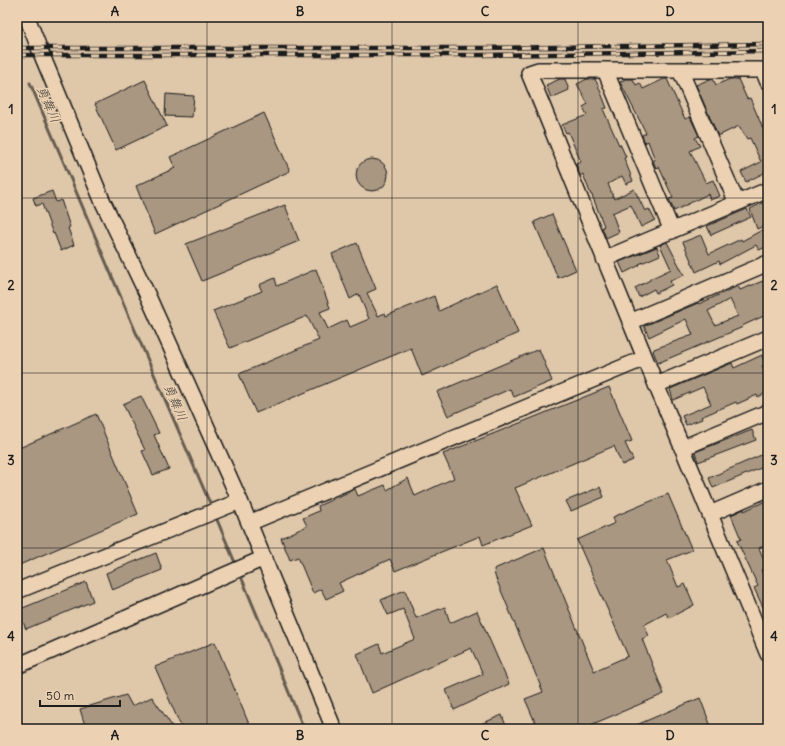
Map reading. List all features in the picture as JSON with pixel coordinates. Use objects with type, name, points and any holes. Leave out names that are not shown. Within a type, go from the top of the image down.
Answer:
[{"type":"street","points":[[28,17],[39,48],[102,200],[147,294],[240,501],[334,729]]},
{"type":"street","points":[[768,82],[763,70],[538,70],[529,73],[604,260],[768,654]]},
{"type":"street","points":[[605,70],[672,231]]},
{"type":"street","points":[[680,70],[737,204]]},
{"type":"street","points":[[604,260],[768,190]]},
{"type":"street","points":[[630,322],[768,263]]},
{"type":"street","points":[[656,386],[768,338]]},
{"type":"street","points":[[249,523],[645,358]]},
{"type":"street","points":[[682,448],[768,412]]},
{"type":"street","points":[[710,514],[768,489]]},
{"type":"street","points":[[17,591],[240,501]]},
{"type":"street","points":[[17,666],[264,558]]},
{"type":"building","points":[[560,79],[565,79],[569,90],[551,98],[546,85]]},
{"type":"building","points":[[587,79],[595,79],[598,85],[607,108],[603,109],[626,157],[624,158],[633,181],[626,184],[622,176],[608,184],[614,199],[634,189],[645,211],[649,209],[655,220],[641,227],[631,205],[612,213],[619,232],[606,238],[602,227],[604,226],[592,195],[583,174],[580,176],[576,164],[581,162],[568,132],[566,133],[562,125],[587,115],[583,107],[588,104],[577,84]]},
{"type":"building","points":[[625,79],[633,79],[636,85],[640,83],[643,89],[667,79],[685,119],[690,117],[699,136],[695,138],[700,146],[690,151],[706,183],[713,180],[720,196],[710,200],[708,194],[674,211],[669,199],[673,198],[659,167],[656,168],[653,161],[655,160],[648,141],[645,143],[642,135],[646,133],[620,82]]},
{"type":"building","points":[[713,79],[716,85],[730,79],[738,79],[747,99],[750,98],[768,140],[768,177],[766,172],[746,182],[741,172],[761,162],[750,138],[747,139],[739,126],[718,136],[696,85]]},
{"type":"building","points":[[145,80],[167,126],[116,150],[95,104]]},
{"type":"building","points":[[166,94],[194,96],[192,117],[165,116]]},
{"type":"building","points":[[264,113],[290,171],[155,234],[136,186],[175,168],[170,157]]},
{"type":"building","points":[[372,159],[383,164],[388,175],[383,186],[372,191],[361,186],[356,175],[361,164]]},
{"type":"building","points":[[52,191],[56,202],[61,200],[74,245],[61,251],[42,204],[36,206],[33,198]]},
{"type":"building","points":[[768,200],[768,224],[757,229],[750,209]]},
{"type":"building","points":[[285,205],[299,241],[202,281],[186,244]]},
{"type":"building","points":[[747,209],[751,217],[711,235],[707,226]]},
{"type":"building","points":[[552,214],[576,270],[558,278],[534,222]]},
{"type":"building","points":[[764,229],[768,238],[768,246],[759,250],[756,245],[720,264],[719,261],[696,272],[683,242],[701,235],[709,254],[741,239],[742,241]]},
{"type":"building","points":[[667,242],[684,275],[670,281],[672,285],[656,293],[654,289],[639,297],[635,288],[671,269],[660,245]]},
{"type":"building","points":[[357,243],[376,289],[367,293],[378,316],[385,313],[386,316],[434,296],[439,311],[497,284],[518,333],[422,376],[411,348],[256,413],[239,374],[319,340],[307,316],[230,348],[213,311],[262,291],[259,285],[275,278],[277,286],[316,269],[330,308],[320,312],[328,329],[347,320],[350,327],[369,319],[359,294],[350,299],[332,254]]},
{"type":"building","points":[[657,247],[660,255],[639,264],[640,265],[624,273],[619,262]]},
{"type":"building","points":[[768,279],[768,314],[742,326],[743,327],[658,363],[653,351],[654,349],[693,335],[686,319],[649,337],[644,326],[698,303],[699,304],[738,286],[740,290]],"holes":[[[730,299],[738,316],[715,325],[708,311]]]},
{"type":"building","points":[[539,349],[552,381],[514,397],[510,389],[448,416],[437,392]]},
{"type":"building","points":[[762,355],[765,365],[762,366],[768,380],[768,392],[737,404],[736,402],[701,417],[702,419],[686,425],[682,416],[711,404],[703,387],[673,400],[670,389],[732,363],[734,368]]},
{"type":"building","points":[[609,387],[632,441],[625,443],[633,460],[622,465],[614,446],[515,488],[532,525],[483,545],[480,536],[395,571],[390,559],[339,583],[343,591],[326,599],[321,589],[313,593],[298,557],[290,560],[281,538],[307,526],[303,518],[319,511],[318,506],[355,489],[358,496],[385,485],[387,490],[408,478],[415,496],[454,478],[443,454]]},
{"type":"building","points":[[141,396],[159,433],[154,435],[169,469],[153,475],[142,451],[145,450],[123,404]]},
{"type":"building","points":[[96,414],[138,514],[17,566],[17,449]]},
{"type":"building","points":[[752,430],[756,440],[698,462],[695,452]]},
{"type":"building","points":[[768,452],[768,465],[713,488],[709,478]]},
{"type":"building","points":[[600,487],[604,497],[571,511],[566,501]]},
{"type":"building","points":[[668,494],[692,550],[667,560],[678,587],[685,584],[694,605],[669,618],[666,613],[644,625],[649,636],[642,639],[664,694],[581,729],[538,729],[525,699],[543,692],[495,576],[494,569],[544,548],[594,671],[628,656],[577,540],[615,523],[613,517]]},
{"type":"building","points":[[768,500],[768,544],[759,548],[767,567],[761,570],[768,585],[768,618],[754,588],[758,586],[737,541],[741,539],[731,515]]},
{"type":"building","points":[[156,553],[162,570],[112,590],[106,573]]},
{"type":"building","points":[[86,582],[93,601],[26,629],[18,610]]},
{"type":"building","points":[[405,590],[416,618],[445,607],[450,623],[477,611],[509,684],[454,710],[446,690],[483,674],[471,648],[372,693],[357,654],[379,644],[382,653],[415,639],[403,609],[388,615],[381,600]]},
{"type":"building","points":[[215,642],[251,729],[182,729],[155,667]]},
{"type":"building","points":[[126,695],[132,706],[152,697],[174,729],[86,729],[80,709]]},
{"type":"building","points":[[700,698],[712,729],[627,729]]},
{"type":"building","points":[[502,715],[507,729],[469,729]]},
{"type":"waterway","name":"勇舞川","points":[[30,83],[212,508]]},
{"type":"waterway","name":"勇舞川","points":[[215,515],[236,565]]},
{"type":"waterway","name":"勇舞川","points":[[240,574],[304,729]]},
{"type":"railway","points":[[17,48],[482,48],[768,44]]},
{"type":"railway","points":[[17,55],[482,55],[768,51]]}]
